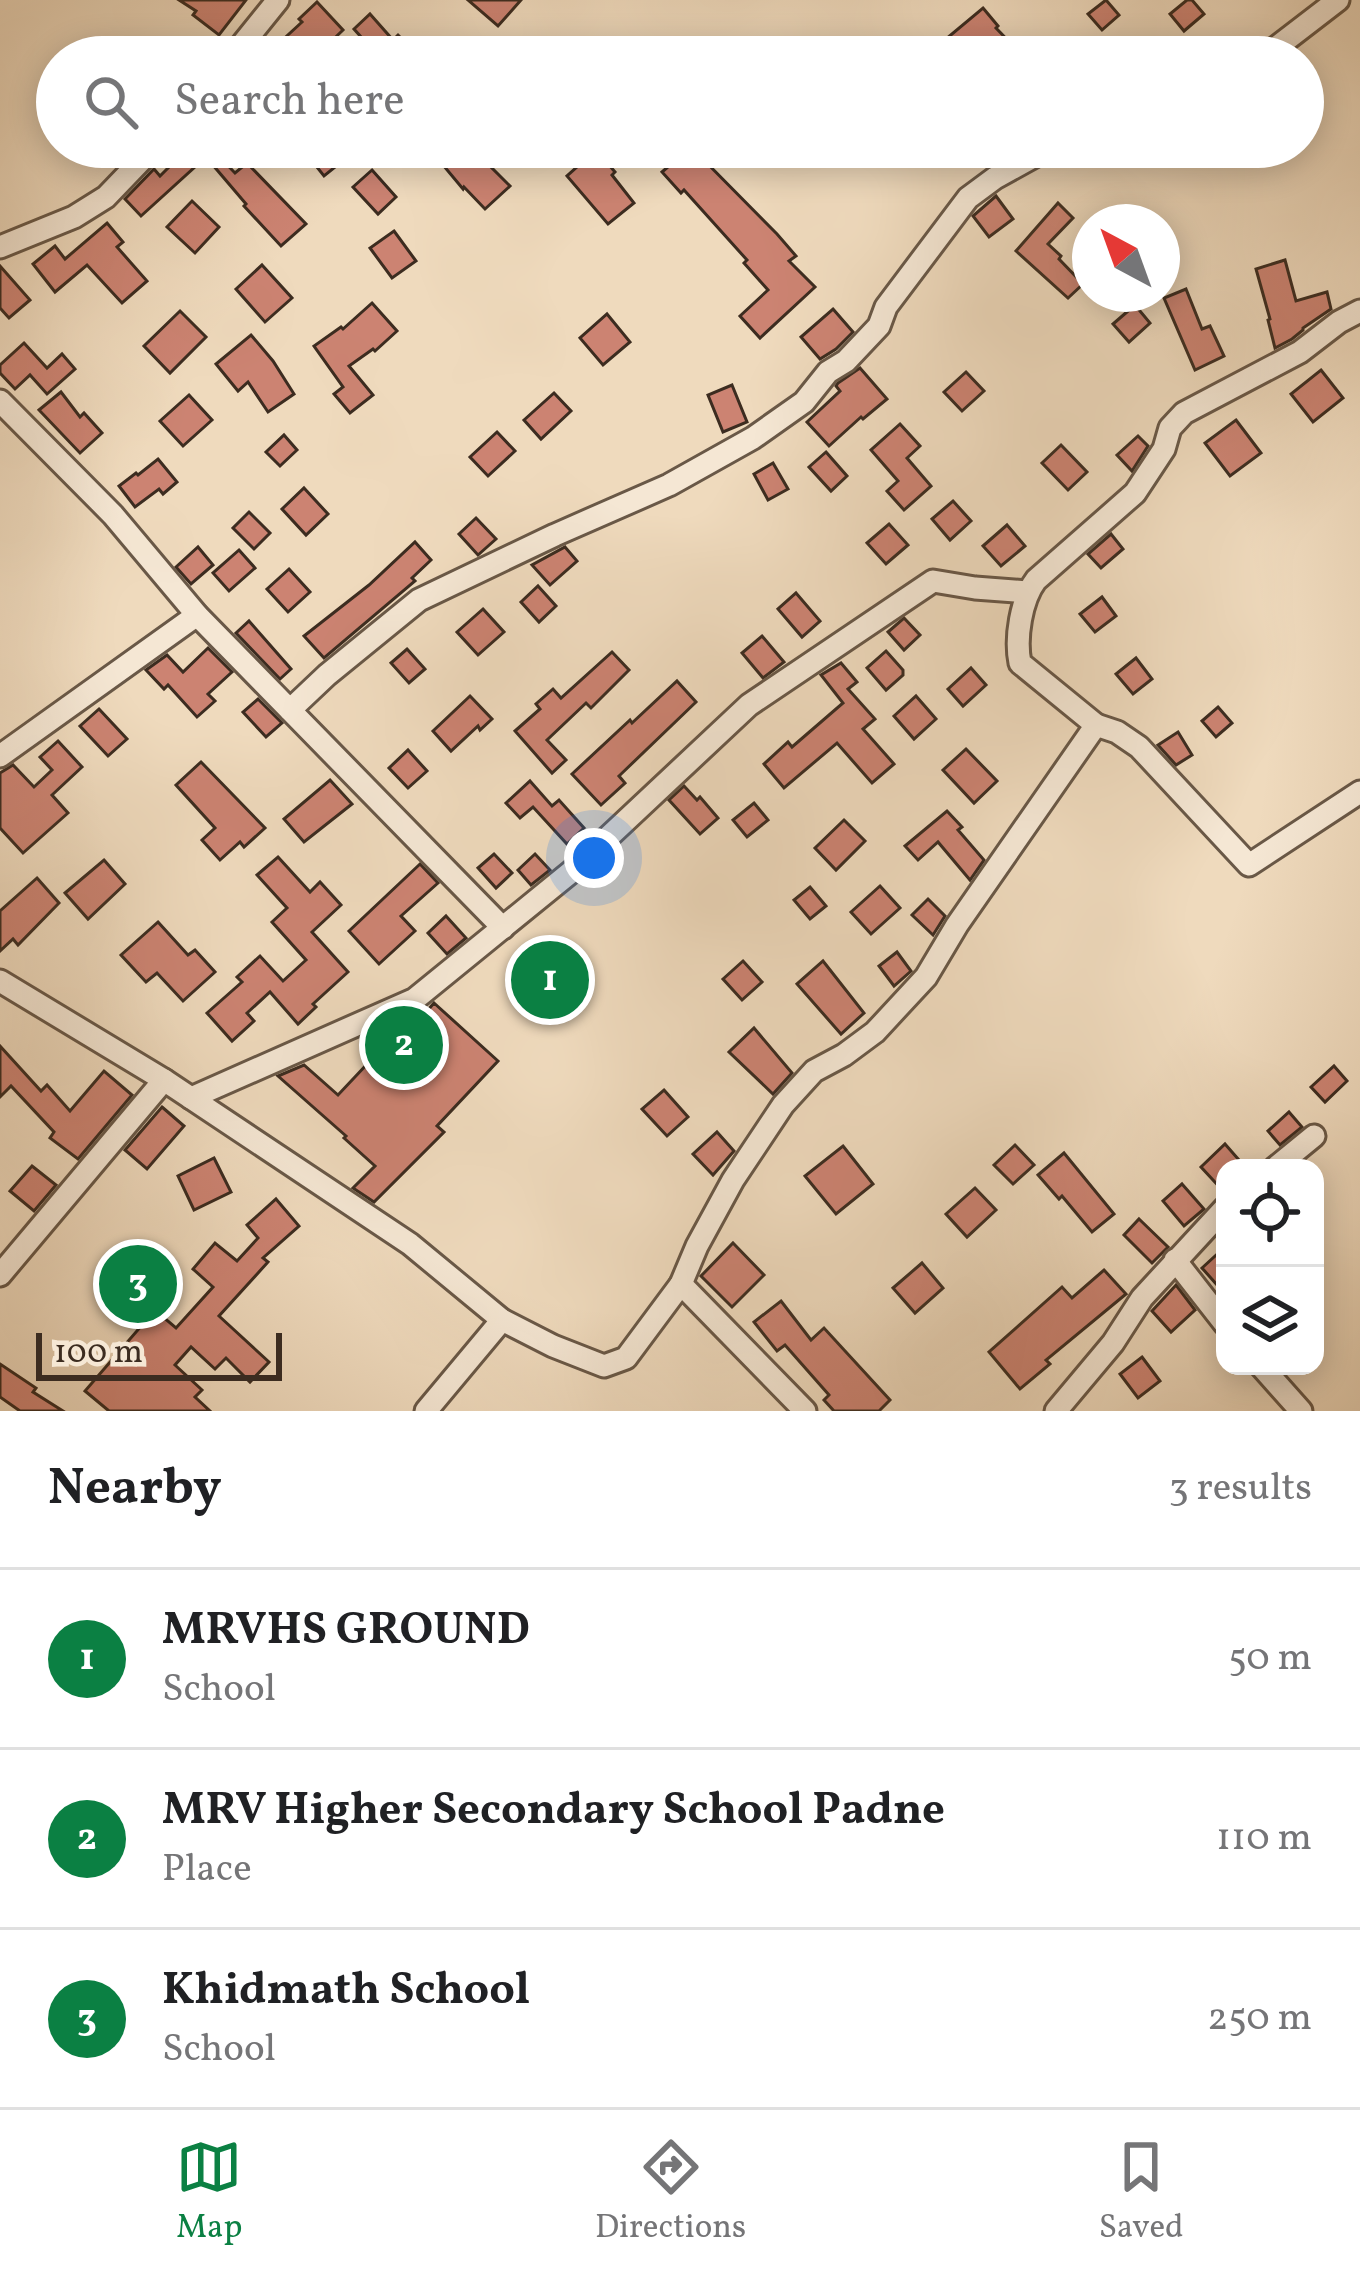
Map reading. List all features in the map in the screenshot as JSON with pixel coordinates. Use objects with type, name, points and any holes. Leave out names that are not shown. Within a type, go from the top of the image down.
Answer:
[{"type":"street","points":[[249,36],[278,0]]},
{"type":"street","points":[[1291,36],[1338,0]]},
{"type":"street","points":[[0,247],[74,218],[106,197],[134,168]]},
{"type":"street","points":[[290,710],[419,600],[669,485],[753,438],[804,402],[828,371],[846,361],[878,326],[886,308],[968,198],[1013,168]]},
{"type":"street","points":[[1360,311],[1300,352],[1184,413],[1170,428],[1165,449],[1135,493],[1036,580],[1028,592],[1017,649],[1020,663],[1096,724],[1139,747],[1249,865],[1360,792]]},
{"type":"street","points":[[0,401],[9,426],[113,515],[196,615],[502,928]]},
{"type":"street","points":[[191,1098],[416,999],[571,872],[749,705],[933,581],[1028,592]]},
{"type":"street","points":[[0,756],[196,615]]},
{"type":"street","points":[[0,981],[164,1080],[410,1244],[502,1320],[604,1366],[626,1358],[682,1284],[722,1199],[783,1105],[814,1071],[874,1031],[926,977],[1096,724]]},
{"type":"street","points":[[0,1275],[164,1080]]},
{"type":"street","points":[[1286,1159],[1314,1136]]},
{"type":"street","points":[[1056,1411],[1113,1343],[1142,1298],[1216,1217]]},
{"type":"street","points":[[1175,1260],[1216,1312]]},
{"type":"street","points":[[682,1284],[805,1411]]},
{"type":"street","points":[[426,1411],[502,1320]]},
{"type":"street","points":[[1269,1375],[1301,1411]]},
{"type":"building","points":[[179,0],[246,0],[219,35]]},
{"type":"building","points":[[468,0],[521,0],[498,26]]},
{"type":"building","points":[[1106,0],[1119,15],[1102,30],[1088,14]]},
{"type":"building","points":[[1187,0],[1204,14],[1184,31],[1170,14]]},
{"type":"building","points":[[317,2],[343,30],[337,36],[287,36],[302,22],[299,19]]},
{"type":"building","points":[[983,8],[1004,36],[950,36]]},
{"type":"building","points":[[370,14],[389,36],[360,36],[354,29]]},
{"type":"building","points":[[168,168],[194,168],[141,216],[125,199],[154,169],[160,176]]},
{"type":"building","points":[[215,168],[230,168],[235,173],[252,168],[306,224],[281,246]]},
{"type":"building","points":[[446,168],[492,168],[510,186],[485,209]]},
{"type":"building","points":[[576,168],[612,168],[634,203],[608,224],[567,176]]},
{"type":"building","points":[[667,168],[712,168],[777,234],[796,256],[789,261],[815,287],[760,338],[740,316],[768,290],[744,263],[747,260],[662,172]]},
{"type":"building","points":[[372,170],[396,197],[378,214],[353,187]]},
{"type":"building","points":[[996,196],[1013,219],[989,237],[973,216]]},
{"type":"building","points":[[192,201],[219,227],[195,253],[167,227]]},
{"type":"building","points":[[1058,203],[1072,219],[1048,244],[1072,273],[1072,294],[1068,298],[1016,251]]},
{"type":"building","points":[[107,223],[123,242],[117,247],[147,281],[122,303],[87,265],[55,292],[33,264],[55,246],[65,259]]},
{"type":"building","points":[[394,231],[416,261],[392,278],[370,248]]},
{"type":"building","points":[[1285,260],[1296,301],[1327,292],[1331,309],[1275,348],[1256,269]]},
{"type":"building","points":[[262,265],[292,298],[265,322],[236,289]]},
{"type":"building","points":[[0,266],[30,300],[9,318],[0,308]]},
{"type":"building","points":[[1186,289],[1202,329],[1210,326],[1224,356],[1195,370],[1170,312],[1180,312],[1180,291]]},
{"type":"building","points":[[372,303],[397,331],[349,366],[373,395],[350,413],[334,394],[343,387],[314,346],[343,329]]},
{"type":"building","points":[[833,309],[853,332],[820,359],[801,337]]},
{"type":"building","points":[[180,311],[206,337],[170,373],[144,346]]},
{"type":"building","points":[[1127,312],[1141,312],[1150,323],[1129,342],[1113,324]]},
{"type":"building","points":[[607,314],[630,342],[603,365],[580,338]]},
{"type":"building","points":[[251,335],[294,394],[268,412],[248,382],[238,391],[216,364]]},
{"type":"building","points":[[24,343],[47,368],[62,354],[75,369],[47,394],[30,375],[15,389],[0,373],[0,365]]},
{"type":"building","points":[[860,368],[887,399],[829,446],[807,422],[840,391],[838,383]]},
{"type":"building","points":[[1321,370],[1343,398],[1313,422],[1291,394]]},
{"type":"building","points":[[966,372],[984,391],[962,411],[944,392]]},
{"type":"building","points":[[732,385],[747,422],[723,432],[708,395]]},
{"type":"building","points":[[61,392],[80,417],[84,413],[102,433],[80,453],[39,410]]},
{"type":"building","points":[[554,393],[571,411],[541,439],[524,420]]},
{"type":"building","points":[[189,395],[212,420],[183,446],[160,421]]},
{"type":"building","points":[[1236,420],[1261,453],[1230,476],[1205,443]]},
{"type":"building","points":[[900,424],[920,446],[907,458],[931,486],[904,510],[887,491],[898,481],[871,450]]},
{"type":"building","points":[[497,432],[515,451],[488,476],[470,457]]},
{"type":"building","points":[[284,435],[297,450],[280,466],[266,452]]},
{"type":"building","points":[[1138,436],[1148,446],[1132,471],[1117,455]]},
{"type":"building","points":[[1061,445],[1087,472],[1068,490],[1042,463]]},
{"type":"building","points":[[826,452],[847,476],[831,491],[809,467]]},
{"type":"building","points":[[158,459],[177,482],[135,507],[119,486]]},
{"type":"building","points":[[773,463],[788,489],[768,500],[754,474]]},
{"type":"building","points":[[304,488],[328,514],[306,535],[282,509]]},
{"type":"building","points":[[953,501],[971,521],[950,540],[932,519]]},
{"type":"building","points":[[249,512],[270,533],[254,549],[233,528]]},
{"type":"building","points":[[476,518],[496,539],[478,555],[459,534]]},
{"type":"building","points":[[889,524],[908,545],[886,564],[867,543]]},
{"type":"building","points":[[1007,525],[1025,546],[1001,566],[983,546]]},
{"type":"building","points":[[1111,534],[1123,549],[1101,568],[1088,554]]},
{"type":"building","points":[[415,542],[431,560],[412,578],[415,581],[324,658],[304,636]]},
{"type":"building","points":[[198,547],[213,565],[191,584],[176,567]]},
{"type":"building","points":[[565,547],[577,561],[550,585],[532,565]]},
{"type":"building","points":[[239,550],[255,568],[229,591],[213,573]]},
{"type":"building","points":[[289,569],[310,592],[288,612],[267,589]]},
{"type":"building","points":[[538,586],[556,606],[539,622],[521,602]]},
{"type":"building","points":[[796,593],[820,621],[802,637],[778,609]]},
{"type":"building","points":[[1102,597],[1116,616],[1095,632],[1080,614]]},
{"type":"building","points":[[483,609],[504,632],[478,655],[457,632]]},
{"type":"building","points":[[904,618],[920,635],[904,650],[888,632]]},
{"type":"building","points":[[249,621],[291,669],[280,679],[236,633]]},
{"type":"building","points":[[762,636],[784,662],[763,678],[742,653]]},
{"type":"building","points":[[208,648],[232,672],[208,694],[215,701],[197,717],[168,685],[164,689],[146,670],[167,655],[183,672]]},
{"type":"building","points":[[407,649],[425,669],[409,683],[391,663]]},
{"type":"building","points":[[886,651],[903,675],[886,690],[867,668]]},
{"type":"building","points":[[612,652],[629,670],[591,708],[586,703],[547,740],[566,760],[552,773],[515,731],[540,709],[536,704],[553,689],[561,698]]},
{"type":"building","points":[[1136,658],[1152,679],[1133,694],[1116,674]]},
{"type":"building","points":[[841,663],[857,682],[848,689],[875,719],[863,729],[894,764],[872,783],[837,743],[784,788],[764,764],[788,742],[792,747],[843,703],[821,675]]},
{"type":"building","points":[[971,668],[986,685],[963,706],[948,689]]},
{"type":"building","points":[[677,681],[696,702],[619,776],[625,783],[601,805],[572,774]]},
{"type":"building","points":[[470,696],[492,719],[451,751],[433,731]]},
{"type":"building","points":[[916,696],[936,719],[914,739],[894,716]]},
{"type":"building","points":[[258,699],[282,723],[266,737],[243,712]]},
{"type":"building","points":[[1218,707],[1232,723],[1216,737],[1202,721]]},
{"type":"building","points":[[99,709],[127,739],[108,756],[80,726]]},
{"type":"building","points":[[1178,732],[1192,755],[1176,765],[1158,745]]},
{"type":"building","points":[[58,741],[82,767],[52,795],[68,813],[23,853],[0,828],[0,773],[13,765],[34,787],[52,770],[40,757]]},
{"type":"building","points":[[966,749],[997,781],[974,803],[943,770]]},
{"type":"building","points":[[408,750],[427,771],[408,788],[389,768]]},
{"type":"building","points":[[201,762],[265,828],[220,860],[202,840],[215,828],[176,785]]},
{"type":"building","points":[[330,780],[352,804],[304,842],[284,819]]},
{"type":"building","points":[[530,781],[552,806],[559,800],[584,828],[567,844],[533,807],[520,818],[506,803]]},
{"type":"building","points":[[684,786],[718,818],[700,834],[669,800]]},
{"type":"building","points":[[754,803],[768,820],[747,837],[733,820]]},
{"type":"building","points":[[947,811],[984,860],[970,880],[938,842],[918,860],[905,846]]},
{"type":"building","points":[[844,820],[865,841],[836,870],[815,848]]},
{"type":"building","points":[[494,854],[512,873],[496,888],[478,868]]},
{"type":"building","points":[[535,854],[550,870],[531,885],[518,870]]},
{"type":"building","points":[[278,857],[310,892],[320,882],[341,905],[312,932],[348,972],[298,1024],[270,992],[247,1013],[254,1021],[232,1041],[207,1013],[242,982],[237,977],[260,956],[283,981],[306,960],[272,922],[287,908],[257,875]]},
{"type":"building","points":[[104,860],[125,884],[88,919],[65,893]]},
{"type":"building","points":[[420,864],[438,883],[401,916],[415,931],[379,964],[349,931]]},
{"type":"building","points":[[37,878],[59,903],[18,945],[13,939],[0,951],[0,911]]},
{"type":"building","points":[[880,886],[900,908],[871,934],[851,912]]},
{"type":"building","points":[[810,887],[826,906],[810,919],[794,900]]},
{"type":"building","points":[[928,899],[945,916],[933,935],[912,915]]},
{"type":"building","points":[[446,916],[466,938],[447,954],[428,933]]},
{"type":"building","points":[[158,922],[188,955],[195,950],[215,972],[183,1001],[157,973],[146,982],[121,955]]},
{"type":"building","points":[[897,952],[911,971],[894,986],[879,966]]},
{"type":"building","points":[[743,961],[762,982],[742,1000],[723,979]]},
{"type":"building","points":[[823,961],[864,1013],[841,1034],[797,984]]},
{"type":"building","points":[[434,1003],[498,1061],[437,1126],[444,1132],[374,1202],[353,1188],[375,1166],[278,1076],[304,1065],[338,1095],[402,1027],[408,1033]]},
{"type":"building","points":[[754,1028],[792,1073],[773,1094],[729,1052]]},
{"type":"building","points":[[0,1046],[41,1091],[47,1085],[70,1111],[104,1071],[132,1095],[78,1159],[50,1138],[54,1132],[11,1086],[0,1097]]},
{"type":"building","points":[[1334,1066],[1347,1081],[1325,1102],[1311,1087]]},
{"type":"building","points":[[664,1090],[688,1117],[667,1136],[642,1109]]},
{"type":"building","points":[[162,1107],[184,1126],[147,1169],[125,1150]]},
{"type":"building","points":[[1289,1112],[1302,1127],[1280,1145],[1268,1131]]},
{"type":"building","points":[[717,1132],[734,1151],[713,1175],[693,1154]]},
{"type":"building","points":[[1225,1144],[1238,1159],[1216,1159],[1216,1183],[1201,1167]]},
{"type":"building","points":[[1015,1145],[1034,1165],[1013,1184],[994,1165]]},
{"type":"building","points":[[843,1146],[873,1184],[836,1214],[805,1176]]},
{"type":"building","points":[[1064,1153],[1114,1214],[1092,1232],[1038,1175]]},
{"type":"building","points":[[214,1158],[231,1192],[194,1210],[178,1176]]},
{"type":"building","points":[[32,1166],[56,1185],[34,1211],[10,1191]]},
{"type":"building","points":[[1182,1184],[1204,1209],[1184,1226],[1163,1201]]},
{"type":"building","points":[[975,1188],[996,1210],[967,1237],[946,1214]]},
{"type":"building","points":[[276,1199],[299,1226],[263,1258],[268,1262],[219,1316],[269,1362],[250,1382],[226,1358],[215,1369],[191,1347],[175,1365],[202,1390],[195,1397],[210,1411],[109,1411],[85,1391],[155,1310],[176,1328],[213,1287],[193,1269],[215,1243],[237,1261],[258,1238],[247,1225]]},
{"type":"building","points":[[1139,1219],[1168,1247],[1152,1263],[1124,1235]]},
{"type":"building","points":[[733,1243],[764,1275],[732,1307],[701,1276]]},
{"type":"building","points":[[1216,1255],[1216,1284],[1202,1268]]},
{"type":"building","points":[[922,1263],[943,1288],[915,1313],[893,1288]]},
{"type":"building","points":[[1104,1270],[1126,1294],[1046,1360],[1050,1364],[1020,1389],[989,1352],[1062,1287],[1072,1298]]},
{"type":"building","points":[[1176,1285],[1195,1310],[1171,1332],[1152,1311]]},
{"type":"building","points":[[781,1301],[811,1340],[824,1328],[890,1400],[879,1411],[834,1411],[824,1400],[829,1395],[785,1345],[777,1351],[754,1322]]},
{"type":"building","points":[[1142,1357],[1160,1381],[1138,1398],[1120,1374]]},
{"type":"building","points":[[0,1364],[63,1411],[20,1411],[0,1397]]},
{"type":"place","name":"MRVHS GROUND","points":[[550,980]]},
{"type":"place","name":"MRV Higher Secondary School Padne","points":[[404,1045]]},
{"type":"place","name":"Khidmath School","points":[[138,1284]]}]
